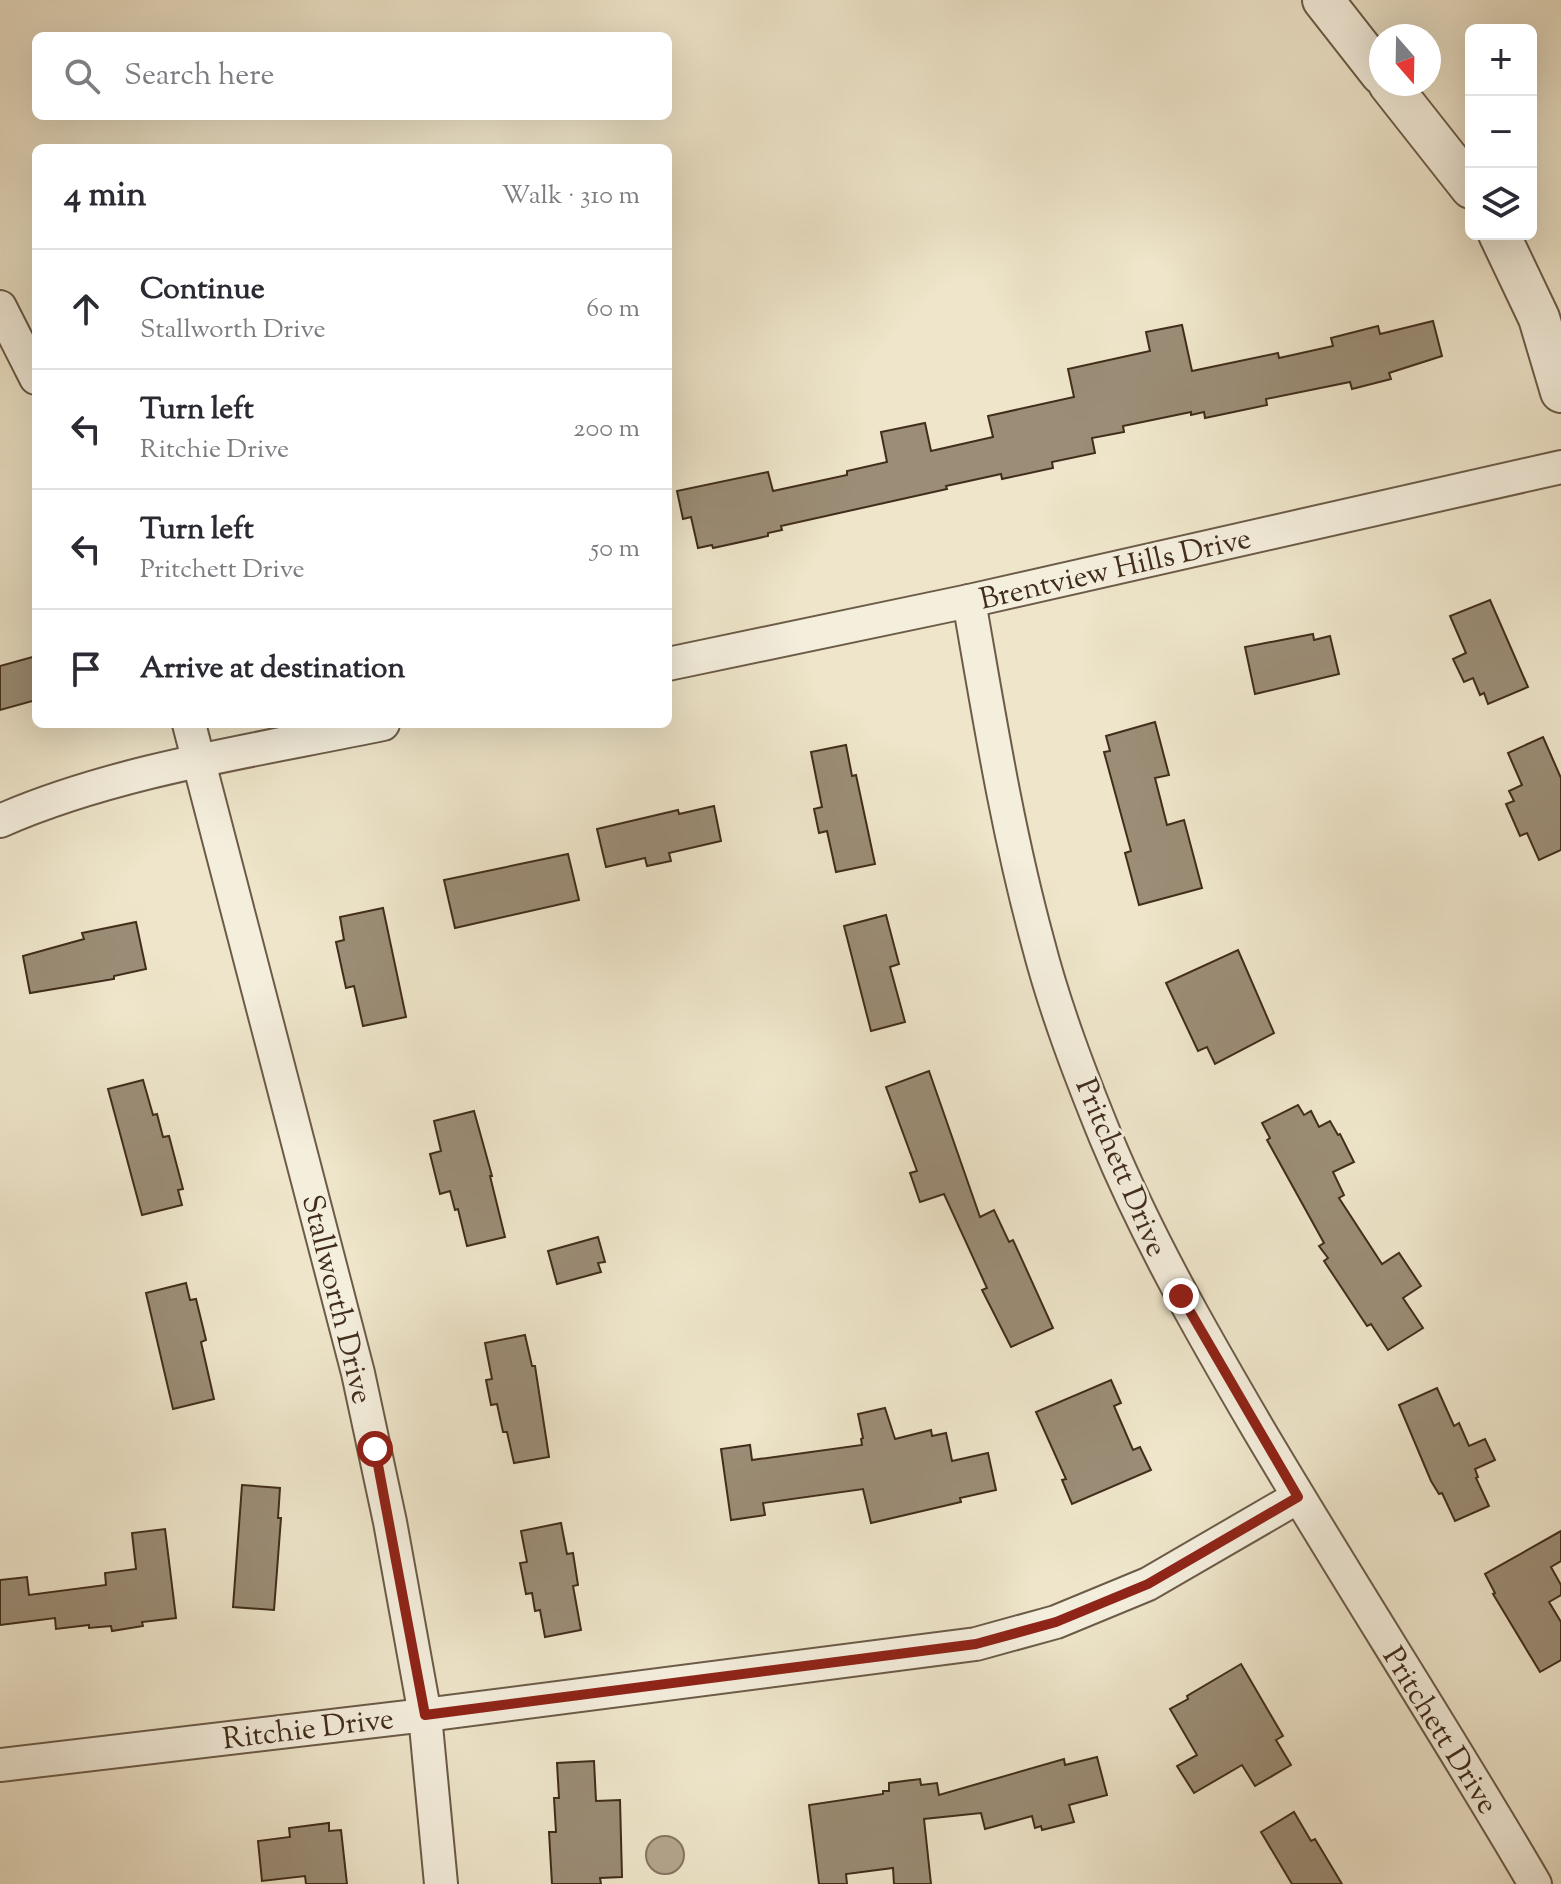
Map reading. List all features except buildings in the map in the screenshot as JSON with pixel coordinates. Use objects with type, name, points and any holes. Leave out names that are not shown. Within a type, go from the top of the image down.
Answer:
[{"type":"street","points":[[1323,0],[1369,59]]},
{"type":"street","points":[[1398,96],[1465,180]]},
{"type":"street","points":[[1502,240],[1539,318],[1561,392]]},
{"type":"street","points":[[0,307],[32,370]]},
{"type":"street","name":"Brentview Hills Drive","points":[[672,663],[969,601],[1561,467]]},
{"type":"street","name":"Pritchett Drive","points":[[969,601],[1022,879],[1038,944],[1071,1048],[1106,1138],[1164,1265],[1298,1497],[1535,1884]]},
{"type":"street","name":"Stallworth Drive","points":[[190,728],[358,1373],[390,1522],[425,1715],[441,1884]]},
{"type":"street","points":[[0,821],[100,786],[364,728]]},
{"type":"street","name":"Ritchie Drive","points":[[0,1765],[425,1715],[927,1651],[999,1638],[1056,1622],[1148,1584],[1298,1497]]},
{"type":"shaded area","points":[[665,1836],[678,1842],[684,1855],[678,1868],[665,1874],[652,1868],[646,1855],[652,1842]]},
{"type":"route","points":[[375,1449],[425,1715],[976,1644],[1082,1613],[1148,1584],[1298,1497],[1181,1296]]}]
